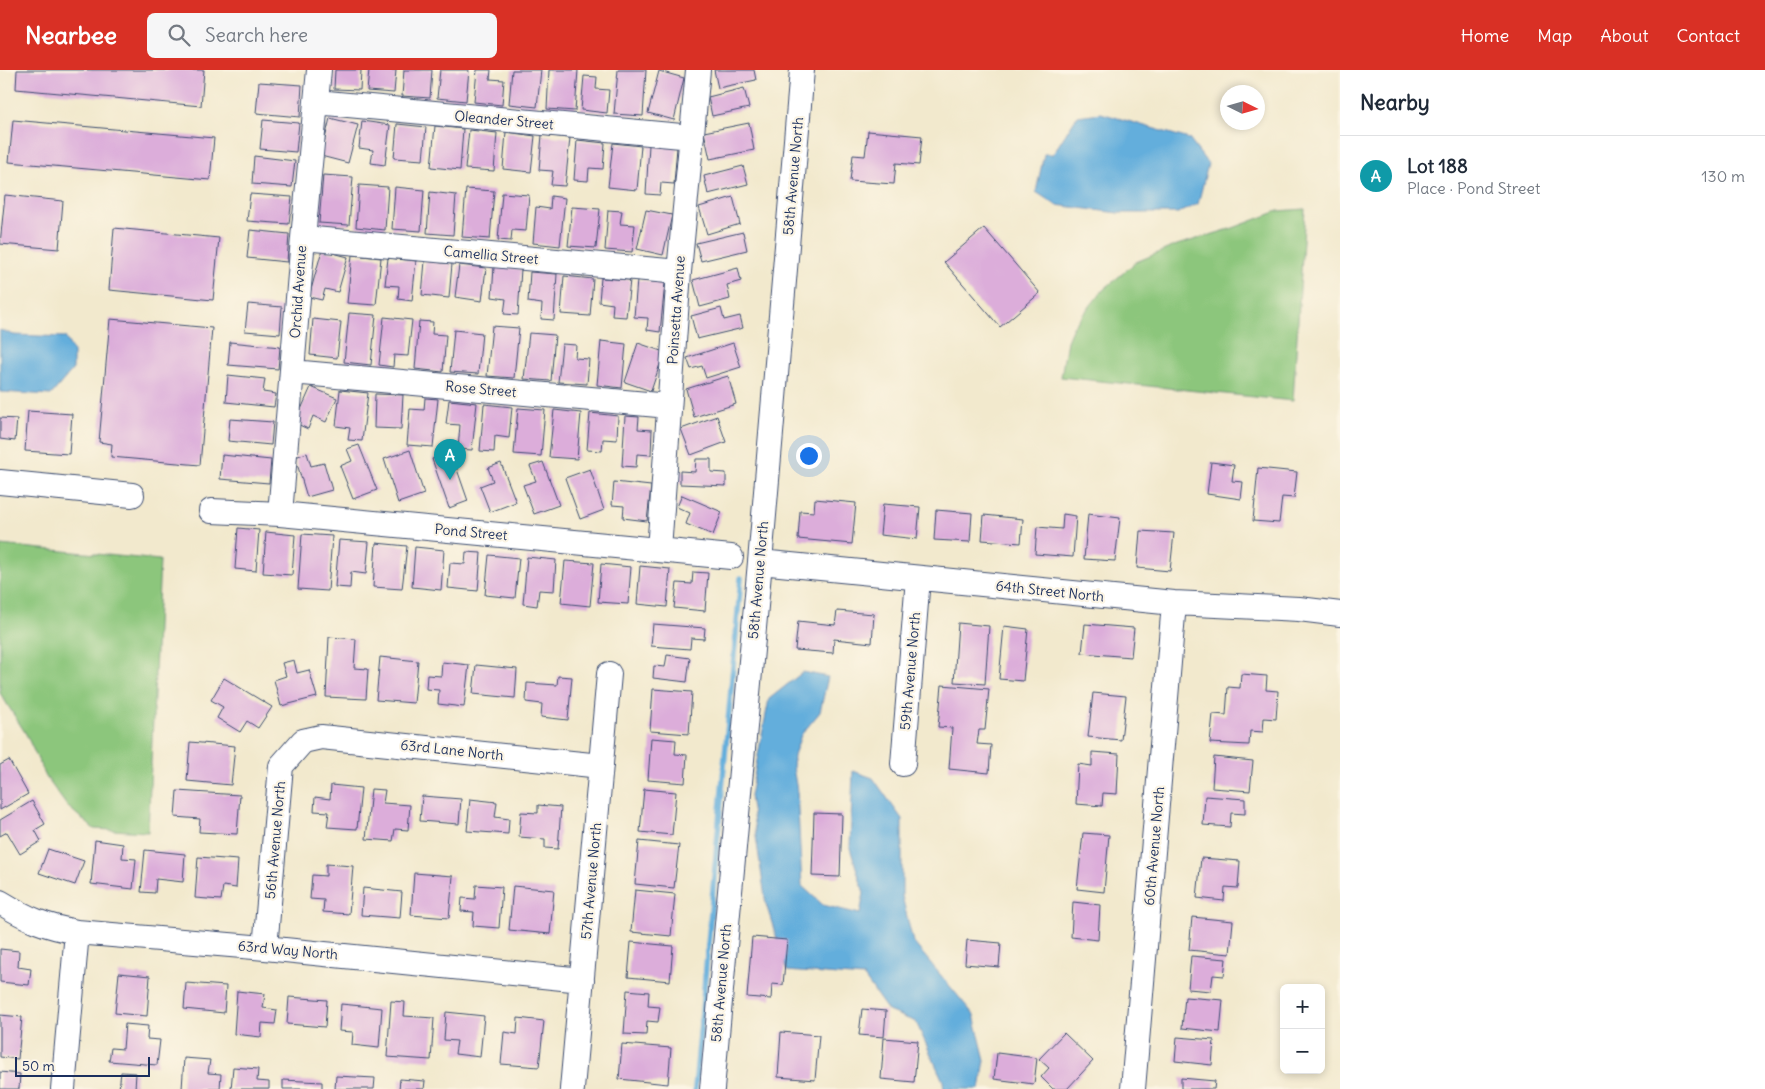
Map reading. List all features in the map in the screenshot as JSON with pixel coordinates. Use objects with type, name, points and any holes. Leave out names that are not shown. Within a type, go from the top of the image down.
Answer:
[{"type":"street","name":"Orchid Avenue","points":[[280,514],[302,238],[319,70]]},
{"type":"street","name":"Poinsetta Avenue","points":[[658,550],[679,272],[698,70]]},
{"type":"street","name":"58th Avenue North","points":[[712,1089],[802,70]]},
{"type":"street","name":"Oleander Street","points":[[316,102],[692,137]]},
{"type":"street","name":"Camellia Street","points":[[302,238],[679,272]]},
{"type":"street","name":"Rose Street","points":[[292,372],[669,406]]},
{"type":"street","points":[[0,482],[132,495]]},
{"type":"street","name":"Pond Street","points":[[211,511],[280,514],[731,557]]},
{"type":"street","name":"64th Street North","points":[[760,562],[1174,603],[1340,614]]},
{"type":"street","name":"59th Avenue North","points":[[903,764],[918,578]]},
{"type":"street","name":"60th Avenue North","points":[[1133,1089],[1174,603]]},
{"type":"street","name":"57th Avenue North","points":[[572,1089],[609,674]]},
{"type":"street","name":"63rd Lane North","points":[[303,741],[322,737],[601,766]]},
{"type":"street","name":"56th Avenue North","points":[[265,948],[281,766],[303,741]]},
{"type":"street","name":"63rd Way North","points":[[0,902],[24,917],[48,926],[76,932],[265,948],[582,980]]},
{"type":"street","points":[[63,1089],[76,932]]},
{"type":"green space","points":[[1305,209],[1293,401],[1061,377],[1067,341],[1073,327],[1103,290],[1136,262],[1177,245],[1233,228],[1278,211]]},
{"type":"green space","points":[[0,545],[160,560],[148,832],[94,829],[67,806],[46,777],[26,734],[0,693]]},
{"type":"water","points":[[1101,113],[1189,139],[1208,164],[1198,204],[1178,213],[1118,213],[1056,205],[1036,192],[1044,154],[1053,154],[1077,116]]},
{"type":"water","points":[[0,330],[14,335],[65,337],[73,351],[73,369],[51,395],[0,392]]},
{"type":"water","points":[[803,672],[828,677],[820,712],[801,735],[794,755],[793,767],[797,791],[802,886],[823,905],[860,914],[864,893],[850,848],[853,771],[873,778],[902,819],[902,896],[913,942],[974,1015],[985,1060],[980,1089],[944,1089],[943,1081],[916,1022],[888,1011],[864,977],[787,971],[766,904],[750,796],[769,699]]},
{"type":"building","points":[[17,70],[204,70],[201,106],[16,89]]},
{"type":"building","points":[[335,70],[361,70],[360,90],[334,89]]},
{"type":"building","points":[[369,70],[396,70],[394,93],[367,91]]},
{"type":"building","points":[[404,70],[432,70],[430,98],[402,96]]},
{"type":"building","points":[[440,70],[469,70],[466,101],[437,98]]},
{"type":"building","points":[[477,70],[491,70],[490,79],[504,80],[502,105],[474,102]]},
{"type":"building","points":[[512,70],[541,70],[537,107],[509,104]]},
{"type":"building","points":[[549,70],[578,70],[575,111],[547,109]]},
{"type":"building","points":[[618,70],[646,70],[643,116],[614,114]]},
{"type":"building","points":[[714,70],[754,70],[756,80],[718,88]]},
{"type":"building","points":[[659,71],[684,78],[674,120],[648,113]]},
{"type":"building","points":[[584,76],[597,77],[596,89],[609,90],[607,113],[581,110]]},
{"type":"building","points":[[259,82],[302,85],[300,117],[256,113]]},
{"type":"building","points":[[744,88],[749,108],[712,116],[708,97]]},
{"type":"building","points":[[330,118],[358,125],[348,163],[321,156]]},
{"type":"building","points":[[13,120],[214,138],[210,180],[9,162]]},
{"type":"building","points":[[263,120],[299,123],[296,152],[260,149]]},
{"type":"building","points":[[362,121],[390,125],[385,165],[371,163],[373,150],[359,148]]},
{"type":"building","points":[[749,123],[754,150],[710,159],[704,132]]},
{"type":"building","points":[[397,124],[426,127],[423,160],[394,158]]},
{"type":"building","points":[[435,126],[463,129],[460,170],[431,167]]},
{"type":"building","points":[[469,130],[497,133],[494,171],[465,169]]},
{"type":"building","points":[[868,131],[922,136],[919,165],[896,163],[894,184],[850,181],[853,155],[865,156]]},
{"type":"building","points":[[506,132],[535,136],[531,172],[503,169]]},
{"type":"building","points":[[542,135],[570,138],[565,186],[551,185],[553,171],[539,170]]},
{"type":"building","points":[[577,140],[605,143],[603,169],[589,168],[588,181],[574,180]]},
{"type":"building","points":[[613,143],[641,146],[637,190],[608,187]]},
{"type":"building","points":[[649,145],[677,147],[674,184],[661,183],[660,195],[646,194]]},
{"type":"building","points":[[254,156],[295,161],[292,187],[252,184]]},
{"type":"building","points":[[743,166],[748,184],[708,194],[704,176]]},
{"type":"building","points":[[323,175],[353,177],[349,225],[319,223]]},
{"type":"building","points":[[359,185],[388,187],[385,230],[356,227]]},
{"type":"building","points":[[395,187],[424,190],[421,231],[392,229]]},
{"type":"building","points":[[466,189],[494,191],[490,239],[462,237]]},
{"type":"building","points":[[430,192],[456,195],[453,235],[427,233]]},
{"type":"building","points":[[502,193],[529,195],[526,231],[512,230],[511,241],[498,240]]},
{"type":"building","points":[[250,194],[292,197],[289,224],[247,221]]},
{"type":"building","points":[[5,195],[63,201],[59,249],[0,244]]},
{"type":"building","points":[[551,196],[565,198],[560,246],[533,243],[536,207],[550,209]]},
{"type":"building","points":[[733,197],[740,224],[707,234],[699,207]]},
{"type":"building","points":[[572,207],[600,209],[596,248],[568,246]]},
{"type":"building","points":[[608,210],[622,211],[620,224],[635,225],[632,252],[605,250]]},
{"type":"building","points":[[646,210],[672,215],[663,255],[637,249]]},
{"type":"building","points":[[114,228],[219,238],[213,300],[109,290]]},
{"type":"building","points":[[984,228],[1040,293],[1000,327],[944,262]]},
{"type":"building","points":[[250,230],[289,234],[287,262],[247,258]]},
{"type":"building","points":[[743,232],[747,250],[701,261],[696,243]]},
{"type":"building","points":[[322,250],[348,257],[338,292],[325,289],[322,300],[309,297]]},
{"type":"building","points":[[352,255],[381,258],[376,305],[347,303]]},
{"type":"building","points":[[388,258],[416,261],[412,301],[398,299],[399,286],[385,285]]},
{"type":"building","points":[[425,261],[452,264],[449,298],[422,295]]},
{"type":"building","points":[[459,265],[486,268],[482,301],[455,297]]},
{"type":"building","points":[[494,267],[521,269],[518,315],[504,314],[506,299],[492,297]]},
{"type":"building","points":[[738,268],[741,281],[727,285],[730,299],[700,307],[693,280]]},
{"type":"building","points":[[530,272],[557,274],[554,320],[541,319],[542,304],[528,302]]},
{"type":"building","points":[[564,276],[593,279],[590,316],[561,314]]},
{"type":"building","points":[[601,278],[630,280],[626,317],[612,316],[613,304],[599,302]]},
{"type":"building","points":[[637,280],[665,283],[660,332],[647,330],[648,318],[634,317]]},
{"type":"building","points":[[248,304],[282,307],[280,334],[245,331]]},
{"type":"building","points":[[721,308],[724,320],[740,316],[743,328],[697,339],[691,316]]},
{"type":"building","points":[[349,313],[376,315],[371,365],[344,362]]},
{"type":"building","points":[[384,317],[412,320],[408,356],[394,355],[393,367],[379,365]]},
{"type":"building","points":[[110,319],[212,328],[200,465],[111,457],[112,444],[99,442]]},
{"type":"building","points":[[313,319],[341,322],[337,358],[310,355]]},
{"type":"building","points":[[419,321],[433,322],[432,334],[446,335],[443,372],[415,369]]},
{"type":"building","points":[[492,326],[519,328],[514,378],[487,376]]},
{"type":"building","points":[[454,330],[482,333],[478,374],[450,372]]},
{"type":"building","points":[[529,333],[555,335],[551,381],[524,379]]},
{"type":"building","points":[[601,341],[626,344],[622,388],[597,385]]},
{"type":"building","points":[[230,342],[280,347],[278,369],[228,365]]},
{"type":"building","points":[[638,343],[664,352],[651,391],[625,382]]},
{"type":"building","points":[[733,343],[741,367],[706,378],[702,366],[691,369],[687,358]]},
{"type":"building","points":[[562,344],[576,345],[575,358],[589,359],[587,384],[558,382]]},
{"type":"building","points":[[228,375],[265,379],[263,392],[276,394],[274,407],[226,402]]},
{"type":"building","points":[[728,376],[736,404],[694,417],[686,389]]},
{"type":"building","points":[[311,387],[337,398],[326,422],[313,416],[308,429],[295,423]]},
{"type":"building","points":[[340,390],[368,393],[362,441],[348,440],[350,428],[336,426]]},
{"type":"building","points":[[375,394],[403,395],[401,429],[374,428]]},
{"type":"building","points":[[425,398],[438,399],[433,447],[407,445],[410,409],[424,410]]},
{"type":"building","points":[[449,400],[477,403],[472,450],[458,449],[460,425],[446,424]]},
{"type":"building","points":[[484,404],[512,407],[509,438],[495,436],[494,452],[480,451]]},
{"type":"building","points":[[518,408],[545,410],[541,456],[514,454]]},
{"type":"building","points":[[554,410],[581,413],[577,459],[549,457]]},
{"type":"building","points":[[28,411],[72,414],[69,454],[25,451]]},
{"type":"building","points":[[590,413],[618,416],[617,440],[603,439],[602,451],[587,450]]},
{"type":"building","points":[[625,416],[639,417],[638,429],[652,430],[651,455],[637,454],[636,467],[622,466]]},
{"type":"building","points":[[717,416],[726,442],[691,455],[681,429]]},
{"type":"building","points":[[0,418],[17,419],[15,441],[0,439]]},
{"type":"building","points":[[230,419],[273,422],[271,445],[228,441]]},
{"type":"building","points":[[359,445],[377,490],[353,499],[340,466],[352,461],[347,449]]},
{"type":"building","points":[[410,450],[424,494],[398,503],[384,459]]},
{"type":"building","points":[[451,452],[468,501],[449,508],[432,459]]},
{"type":"building","points":[[307,453],[311,466],[324,463],[332,490],[307,497],[295,457]]},
{"type":"building","points":[[222,455],[271,460],[269,483],[220,479]]},
{"type":"building","points":[[696,459],[711,459],[711,472],[726,473],[726,486],[680,484],[680,471],[695,472]]},
{"type":"building","points":[[543,462],[559,505],[534,514],[523,485],[536,481],[530,466]]},
{"type":"building","points":[[1211,462],[1234,465],[1232,481],[1243,482],[1241,499],[1207,494]]},
{"type":"building","points":[[501,463],[516,502],[490,512],[480,486],[493,481],[488,468]]},
{"type":"building","points":[[1258,468],[1297,472],[1294,498],[1282,497],[1279,523],[1253,521]]},
{"type":"building","points":[[590,469],[604,510],[580,519],[565,478]]},
{"type":"building","points":[[614,482],[651,486],[647,521],[623,518],[624,506],[612,505]]},
{"type":"building","points":[[682,495],[722,512],[713,535],[686,524],[690,513],[677,507]]},
{"type":"building","points":[[815,499],[856,503],[852,544],[798,539],[800,511],[814,512]]},
{"type":"building","points":[[883,504],[920,507],[917,539],[880,535]]},
{"type":"building","points":[[936,510],[972,513],[970,542],[934,540]]},
{"type":"building","points":[[1063,514],[1076,516],[1073,557],[1035,554],[1037,527],[1062,529]]},
{"type":"building","points":[[1088,514],[1120,518],[1115,561],[1084,559]]},
{"type":"building","points":[[984,515],[1023,519],[1021,543],[982,540]]},
{"type":"building","points":[[238,528],[259,530],[256,571],[235,569]]},
{"type":"building","points":[[1140,531],[1174,533],[1170,571],[1137,568]]},
{"type":"building","points":[[266,532],[295,535],[292,575],[263,573]]},
{"type":"building","points":[[302,534],[332,536],[328,591],[298,589]]},
{"type":"building","points":[[339,540],[369,542],[366,574],[351,572],[350,588],[335,587]]},
{"type":"building","points":[[376,543],[407,546],[402,589],[373,587]]},
{"type":"building","points":[[415,547],[444,550],[441,590],[412,587]]},
{"type":"building","points":[[466,552],[481,553],[478,591],[448,588],[450,563],[465,564]]},
{"type":"building","points":[[489,555],[519,558],[515,598],[485,595]]},
{"type":"building","points":[[527,557],[556,560],[554,591],[539,590],[537,606],[523,604]]},
{"type":"building","points":[[565,561],[594,563],[590,606],[561,603]]},
{"type":"building","points":[[601,564],[631,567],[628,604],[598,602]]},
{"type":"building","points":[[640,566],[670,569],[667,607],[637,604]]},
{"type":"building","points":[[693,572],[708,573],[705,611],[674,608],[677,583],[692,584]]},
{"type":"building","points":[[837,611],[874,614],[872,643],[834,639],[833,653],[795,650],[798,621],[835,625]]},
{"type":"building","points":[[958,623],[989,626],[985,684],[954,682]]},
{"type":"building","points":[[653,624],[705,628],[704,639],[691,638],[690,649],[651,646]]},
{"type":"building","points":[[1085,624],[1134,628],[1131,657],[1082,653]]},
{"type":"building","points":[[1004,626],[1028,629],[1023,681],[999,679]]},
{"type":"building","points":[[329,637],[356,639],[354,668],[368,669],[366,699],[326,697]]},
{"type":"building","points":[[667,655],[690,658],[687,682],[653,678],[654,666],[665,667]]},
{"type":"building","points":[[380,657],[418,661],[414,703],[376,700]]},
{"type":"building","points":[[294,660],[297,673],[309,670],[317,697],[281,706],[274,680],[286,676],[282,663]]},
{"type":"building","points":[[442,662],[469,665],[464,707],[438,704],[439,690],[426,689],[427,675],[441,676]]},
{"type":"building","points":[[476,665],[517,669],[515,698],[473,694]]},
{"type":"building","points":[[1241,674],[1267,676],[1266,690],[1278,691],[1276,719],[1264,718],[1263,732],[1250,731],[1249,745],[1210,743],[1213,714],[1226,715],[1228,687],[1240,688]]},
{"type":"building","points":[[558,676],[572,677],[568,720],[541,717],[542,704],[526,702],[527,683],[557,685]]},
{"type":"building","points":[[224,678],[272,707],[258,728],[247,721],[240,732],[217,718],[223,707],[211,700]]},
{"type":"building","points":[[942,685],[989,689],[985,730],[979,730],[977,744],[991,745],[989,773],[949,769],[952,728],[938,727]]},
{"type":"building","points":[[653,689],[692,692],[689,734],[650,731]]},
{"type":"building","points":[[1093,693],[1126,696],[1121,740],[1088,737]]},
{"type":"building","points":[[651,738],[676,740],[675,754],[687,755],[685,783],[648,780]]},
{"type":"building","points":[[190,742],[235,746],[231,785],[187,781]]},
{"type":"building","points":[[1092,752],[1119,754],[1117,794],[1103,793],[1102,806],[1076,804],[1078,764],[1092,766]]},
{"type":"building","points":[[1214,757],[1253,761],[1250,791],[1212,788]]},
{"type":"building","points":[[9,760],[28,794],[0,810],[0,765]]},
{"type":"building","points":[[331,785],[361,788],[357,829],[327,827],[329,812],[314,811],[315,797],[330,799]]},
{"type":"building","points":[[371,789],[385,790],[383,803],[410,805],[408,830],[395,829],[393,841],[366,839]]},
{"type":"building","points":[[644,789],[676,792],[672,835],[640,832]]},
{"type":"building","points":[[177,791],[240,795],[237,834],[199,832],[200,819],[175,817]]},
{"type":"building","points":[[422,796],[461,799],[459,824],[420,821]]},
{"type":"building","points":[[1205,796],[1245,799],[1245,814],[1231,813],[1230,827],[1203,825]]},
{"type":"building","points":[[470,799],[497,802],[495,817],[509,819],[508,834],[467,831]]},
{"type":"building","points":[[32,801],[45,824],[35,830],[41,841],[20,854],[7,832],[0,836],[0,820]]},
{"type":"building","points":[[538,805],[561,807],[558,849],[545,848],[545,839],[519,837],[521,812],[538,813]]},
{"type":"building","points":[[814,813],[842,814],[840,877],[812,876]]},
{"type":"building","points":[[1083,833],[1109,835],[1104,892],[1077,889]]},
{"type":"building","points":[[95,840],[123,844],[122,858],[136,859],[133,889],[91,884]]},
{"type":"building","points":[[639,841],[679,845],[674,888],[635,884]]},
{"type":"building","points":[[48,849],[84,861],[75,885],[39,873]]},
{"type":"building","points":[[145,850],[185,854],[183,882],[156,879],[155,893],[141,892]]},
{"type":"building","points":[[198,857],[238,860],[236,888],[223,886],[221,900],[195,898]]},
{"type":"building","points":[[1201,858],[1240,861],[1238,888],[1225,887],[1224,901],[1197,898]]},
{"type":"building","points":[[326,864],[353,866],[349,914],[323,912],[324,900],[310,899],[312,875],[326,876]]},
{"type":"building","points":[[414,873],[453,876],[449,918],[411,915]]},
{"type":"building","points":[[476,885],[502,887],[499,928],[473,926],[474,912],[461,911],[462,898],[475,899]]},
{"type":"building","points":[[513,886],[554,890],[550,934],[509,930]]},
{"type":"building","points":[[363,888],[402,892],[400,918],[361,915]]},
{"type":"building","points":[[635,890],[675,894],[671,936],[631,932]]},
{"type":"building","points":[[1073,902],[1100,905],[1098,940],[1071,937]]},
{"type":"building","points":[[1192,917],[1233,921],[1230,954],[1189,950]]},
{"type":"building","points":[[752,937],[787,940],[783,985],[772,984],[771,999],[747,997]]},
{"type":"building","points":[[967,940],[1001,943],[999,967],[965,964]]},
{"type":"building","points":[[631,942],[673,946],[670,981],[628,977]]},
{"type":"building","points":[[0,949],[19,951],[18,967],[31,969],[29,985],[0,982]]},
{"type":"building","points":[[1191,956],[1226,959],[1224,976],[1213,975],[1211,991],[1188,989]]},
{"type":"building","points":[[119,973],[150,976],[147,1016],[115,1013]]},
{"type":"building","points":[[186,983],[226,986],[224,1013],[184,1009]]},
{"type":"building","points":[[627,990],[649,992],[648,1006],[660,1007],[658,1022],[647,1021],[646,1035],[624,1034]]},
{"type":"building","points":[[237,991],[265,994],[263,1008],[277,1010],[275,1024],[262,1023],[261,1037],[234,1034]]},
{"type":"building","points":[[289,997],[327,1000],[325,1027],[287,1024]]},
{"type":"building","points":[[1185,997],[1223,1000],[1220,1032],[1182,1028]]},
{"type":"building","points":[[391,1001],[405,1002],[404,1016],[434,1018],[431,1060],[387,1057]]},
{"type":"building","points":[[341,1004],[382,1008],[379,1048],[352,1045],[353,1032],[339,1031]]},
{"type":"building","points":[[862,1009],[886,1011],[884,1037],[859,1035]]},
{"type":"building","points":[[446,1012],[484,1016],[480,1057],[455,1054],[457,1041],[444,1040]]},
{"type":"building","points":[[0,1015],[22,1017],[18,1059],[0,1057]]},
{"type":"building","points":[[518,1018],[544,1021],[539,1067],[501,1064],[504,1032],[517,1034]]},
{"type":"building","points":[[125,1024],[148,1026],[147,1039],[160,1040],[157,1065],[109,1061],[111,1048],[123,1049]]},
{"type":"building","points":[[781,1032],[819,1035],[815,1080],[778,1077]]},
{"type":"building","points":[[1064,1033],[1093,1061],[1067,1089],[1053,1089],[1041,1077],[1049,1068],[1039,1059]]},
{"type":"building","points":[[1177,1037],[1214,1040],[1212,1065],[1175,1061]]},
{"type":"building","points":[[884,1038],[918,1041],[914,1082],[881,1079]]},
{"type":"building","points":[[622,1044],[671,1048],[668,1084],[619,1079]]},
{"type":"building","points":[[997,1053],[1037,1058],[1034,1084],[994,1079]]},
{"type":"building","points":[[184,1058],[210,1060],[208,1073],[221,1074],[220,1089],[182,1089]]},
{"type":"building","points":[[233,1067],[258,1069],[257,1081],[269,1082],[269,1089],[231,1089]]},
{"type":"building","points":[[0,1072],[20,1074],[19,1089],[0,1089]]},
{"type":"building","points":[[121,1072],[136,1073],[135,1089],[119,1089]]},
{"type":"building","points":[[336,1076],[375,1078],[374,1089],[335,1089]]},
{"type":"building","points":[[1181,1078],[1215,1081],[1214,1089],[1181,1089]]},
{"type":"building","points":[[400,1079],[425,1081],[424,1089],[399,1089]]},
{"type":"building","points":[[283,1080],[322,1082],[322,1089],[283,1089]]},
{"type":"waterway","points":[[695,1089],[741,578]]},
{"type":"place","name":"Lot 188","points":[[450,480]]}]
